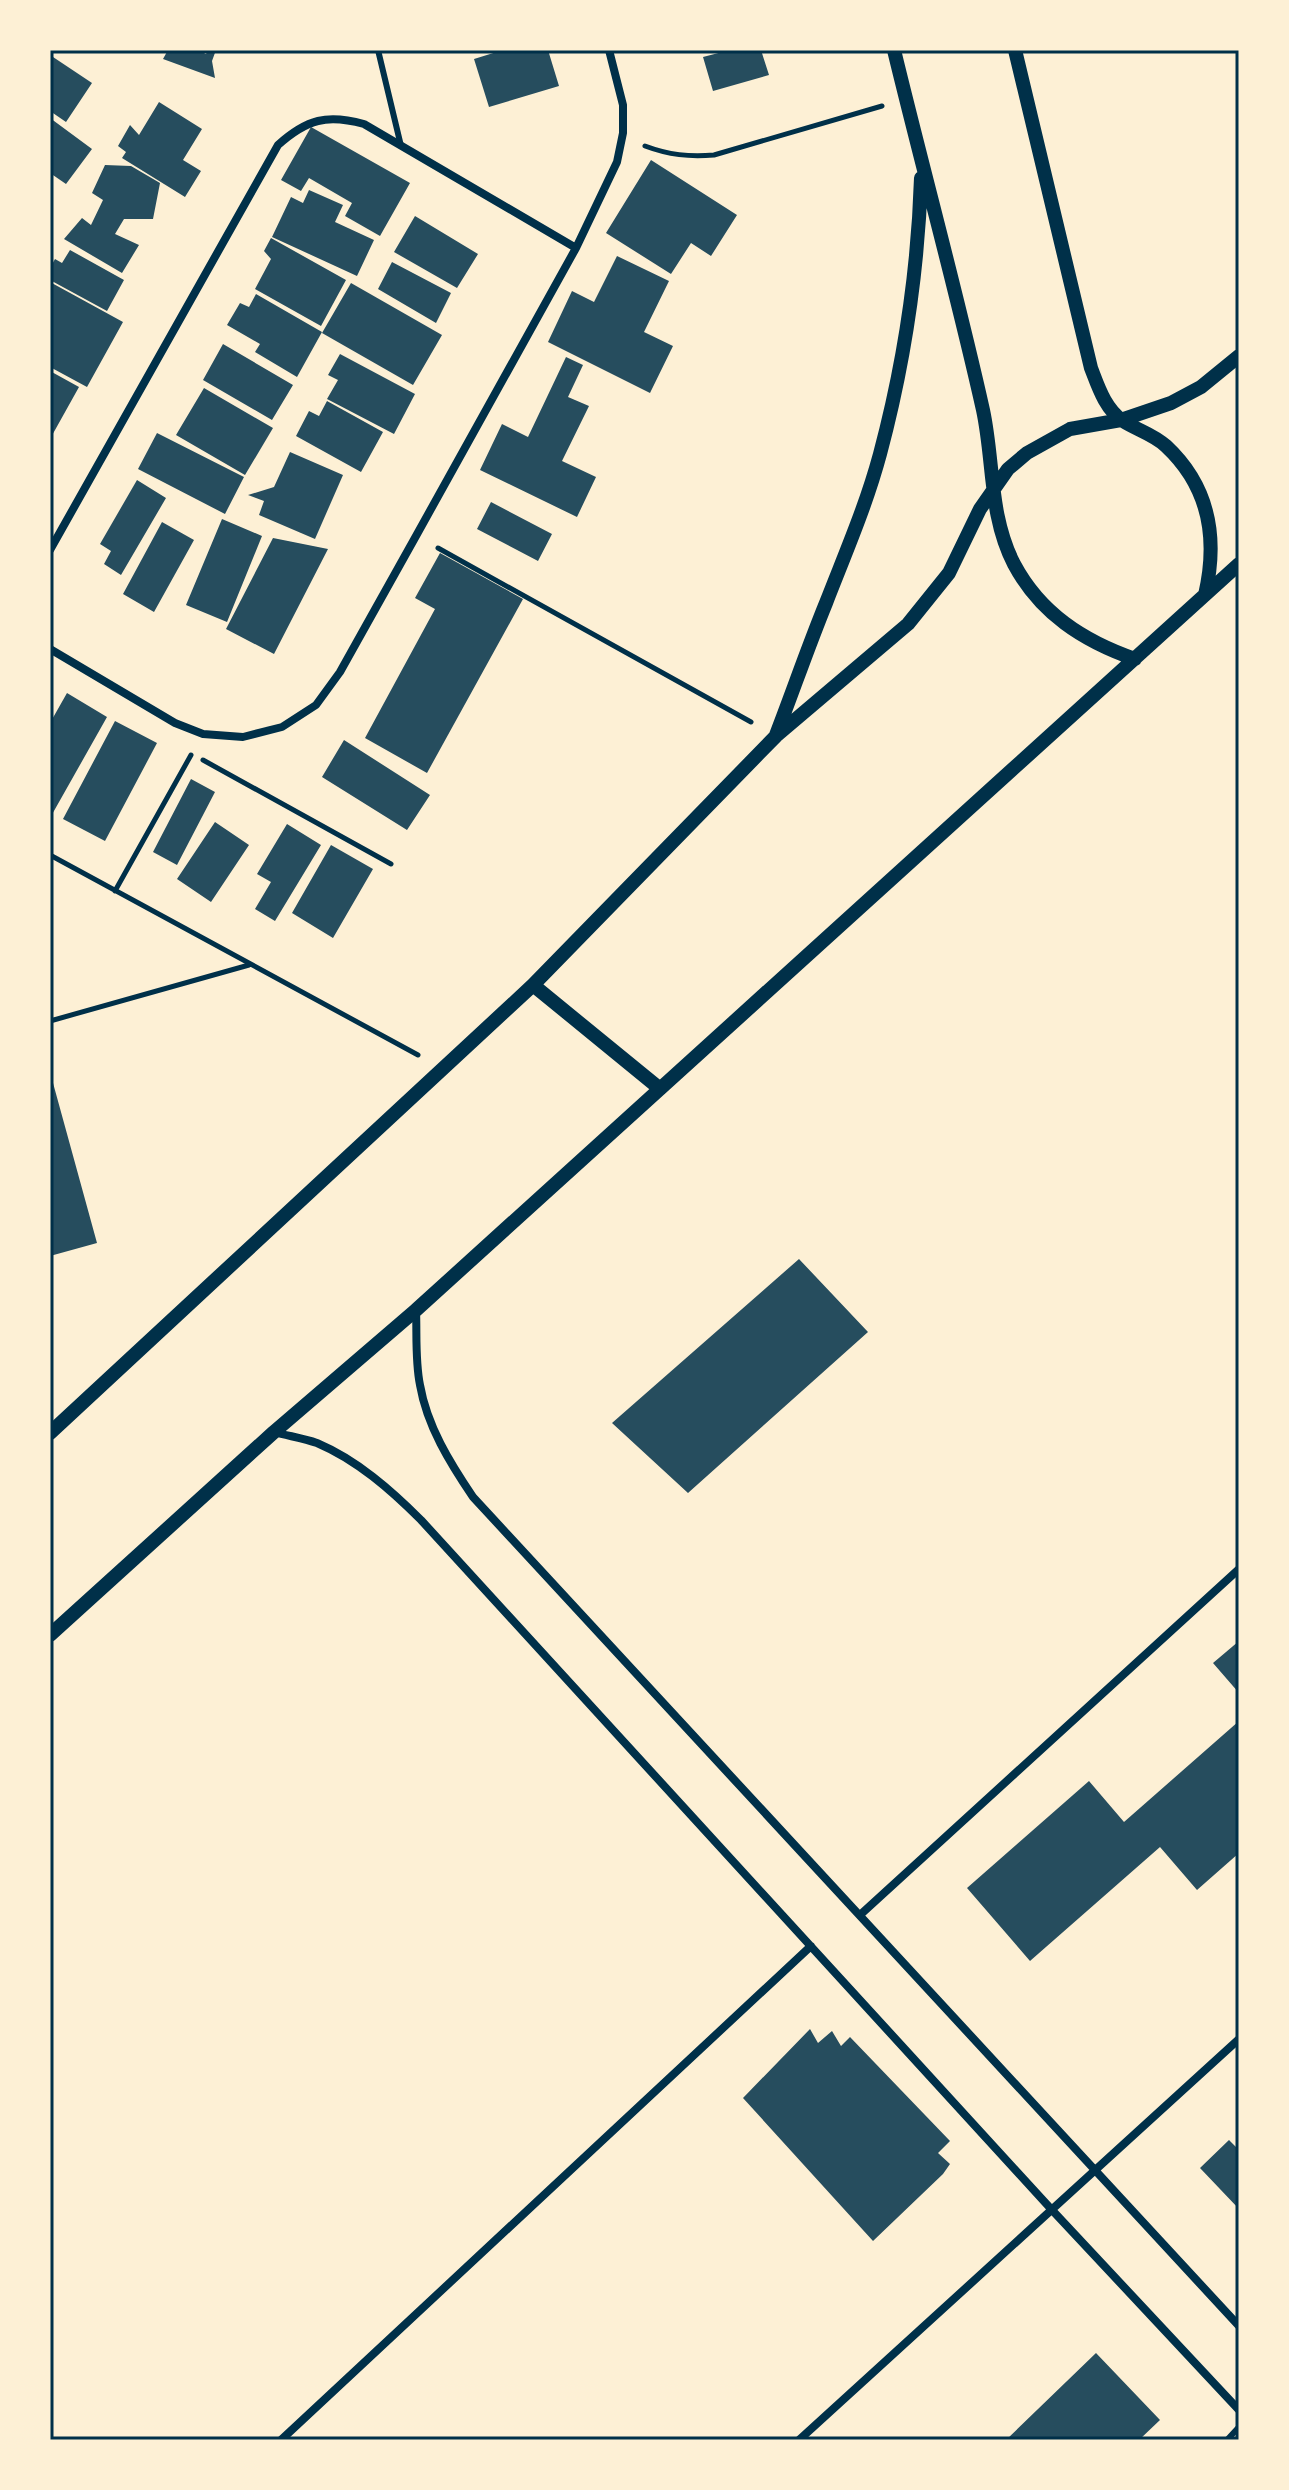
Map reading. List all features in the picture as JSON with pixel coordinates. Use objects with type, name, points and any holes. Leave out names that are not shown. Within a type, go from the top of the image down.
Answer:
[{"type":"street","points":[[50,649],[175,723],[203,734],[243,737],[256,734],[282,727],[316,705],[340,672],[576,248],[617,162],[623,133],[623,105],[609,50]]},
{"type":"street","points":[[894,50],[982,406],[1003,540],[1028,586],[1049,612],[1075,632],[1104,648],[1135,659]]},
{"type":"street","points":[[1015,50],[1091,368],[1101,396],[1121,420],[1144,430],[1164,445],[1182,463],[1196,485],[1207,511],[1212,539],[1211,567],[1205,595]]},
{"type":"street","points":[[50,550],[278,145],[296,129],[318,120],[342,118],[364,124],[576,248]]},
{"type":"street","points":[[776,736],[855,532],[879,456],[897,384],[910,310],[919,236],[921,161]]},
{"type":"street","points":[[50,1433],[533,985],[776,736],[908,624],[930,599],[961,552],[993,488],[1017,461],[1070,429],[1147,413],[1181,398],[1201,387],[1239,356]]},
{"type":"street","points":[[50,1635],[274,1432],[416,1310],[1239,564]]},
{"type":"street","points":[[533,985],[659,1088]]},
{"type":"street","points":[[416,1310],[419,1384],[432,1425],[450,1463],[473,1497],[1239,2326]]},
{"type":"street","points":[[274,1432],[317,1444],[390,1489],[1239,2410]]},
{"type":"street","points":[[860,1915],[1239,1569]]},
{"type":"street","points":[[281,2440],[811,1946]]},
{"type":"street","points":[[799,2440],[1239,2039]]},
{"type":"lane","points":[[378,50],[401,146]]},
{"type":"lane","points":[[1227,2440],[1239,2427]]},
{"type":"path","points":[[623,133],[644,146],[667,154],[690,157],[714,155],[906,99]]},
{"type":"path","points":[[416,536],[776,736]]},
{"type":"path","points":[[115,891],[203,734]]},
{"type":"path","points":[[191,754],[391,864]]},
{"type":"path","points":[[50,855],[443,1068]]},
{"type":"path","points":[[50,1021],[249,965]]},
{"type":"building","points":[[168,50],[198,50],[206,54],[208,50],[216,50],[212,61],[215,78],[163,59]]},
{"type":"building","points":[[503,50],[548,50],[559,86],[489,107],[474,59]]},
{"type":"building","points":[[730,50],[761,50],[769,75],[713,91],[703,57]]},
{"type":"building","points":[[50,55],[92,83],[66,122],[50,111]]},
{"type":"building","points":[[159,102],[202,129],[183,160],[201,171],[185,197],[122,158],[126,152],[118,146],[130,125],[139,135]]},
{"type":"building","points":[[50,118],[92,149],[66,184],[50,173]]},
{"type":"building","points":[[311,127],[410,183],[380,236],[345,216],[352,203],[309,178],[301,191],[281,180]]},
{"type":"building","points":[[651,160],[737,215],[711,256],[691,243],[671,274],[606,233]]},
{"type":"building","points":[[105,165],[131,166],[160,183],[153,219],[124,219],[115,234],[139,245],[122,273],[64,239],[82,218],[91,225],[103,200],[92,193]]},
{"type":"building","points":[[309,190],[343,205],[335,222],[374,240],[357,276],[272,237],[291,197],[303,203]]},
{"type":"building","points":[[415,216],[478,254],[457,288],[394,252]]},
{"type":"building","points":[[271,238],[346,280],[321,326],[255,289],[271,259],[264,251]]},
{"type":"building","points":[[70,250],[124,280],[107,311],[50,280],[50,268],[55,259],[62,263]]},
{"type":"building","points":[[617,256],[669,281],[644,332],[673,346],[650,393],[548,342],[572,291],[594,302]]},
{"type":"building","points":[[392,262],[451,293],[436,323],[378,289]]},
{"type":"building","points":[[50,282],[123,322],[87,387],[50,367]]},
{"type":"building","points":[[351,283],[442,335],[413,385],[322,333]]},
{"type":"building","points":[[256,294],[322,332],[297,377],[255,352],[260,344],[227,325],[240,303],[249,307]]},
{"type":"building","points":[[223,344],[293,385],[272,420],[203,380]]},
{"type":"building","points":[[340,354],[415,394],[394,434],[327,399],[338,380],[328,375]]},
{"type":"building","points":[[566,357],[583,365],[568,397],[589,406],[562,461],[596,477],[577,517],[480,470],[502,424],[528,437]]},
{"type":"building","points":[[50,371],[79,387],[50,439]]},
{"type":"building","points":[[204,388],[273,428],[245,475],[176,435]]},
{"type":"building","points":[[327,401],[383,432],[361,472],[296,436],[309,411],[319,416]]},
{"type":"building","points":[[157,433],[244,477],[225,514],[138,469]]},
{"type":"building","points":[[290,452],[343,475],[315,539],[259,515],[264,501],[248,495],[274,487]]},
{"type":"building","points":[[137,480],[166,498],[121,575],[104,564],[111,551],[100,544]]},
{"type":"building","points":[[491,502],[552,534],[538,561],[477,529]]},
{"type":"building","points":[[222,519],[262,536],[227,622],[186,605]]},
{"type":"building","points":[[162,522],[194,540],[154,612],[123,594]]},
{"type":"building","points":[[273,538],[328,549],[274,654],[226,629]]},
{"type":"building","points":[[440,553],[523,599],[427,773],[365,738],[435,609],[415,598]]},
{"type":"building","points":[[67,693],[107,717],[50,818],[50,723]]},
{"type":"building","points":[[115,721],[157,743],[105,841],[63,819]]},
{"type":"building","points":[[344,740],[430,795],[407,830],[322,777]]},
{"type":"building","points":[[191,779],[215,792],[177,865],[153,852]]},
{"type":"building","points":[[215,822],[249,845],[211,902],[177,879]]},
{"type":"building","points":[[287,824],[321,845],[275,921],[255,909],[271,882],[257,874]]},
{"type":"building","points":[[331,845],[373,869],[333,938],[292,913]]},
{"type":"building","points":[[50,1072],[97,1243],[50,1256]]},
{"type":"building","points":[[799,1259],[868,1332],[688,1493],[612,1423]]},
{"type":"building","points":[[1239,1641],[1239,1693],[1213,1663]]},
{"type":"building","points":[[1239,1721],[1239,1853],[1197,1890],[1160,1847],[1030,1961],[967,1888],[1089,1781],[1124,1822]]},
{"type":"building","points":[[810,2029],[818,2043],[832,2031],[841,2046],[850,2037],[950,2141],[938,2153],[950,2164],[943,2174],[873,2241],[743,2098]]},
{"type":"building","points":[[1229,2140],[1239,2150],[1239,2209],[1200,2168]]},
{"type":"building","points":[[1096,2353],[1160,2420],[1139,2440],[1006,2440]]}]
